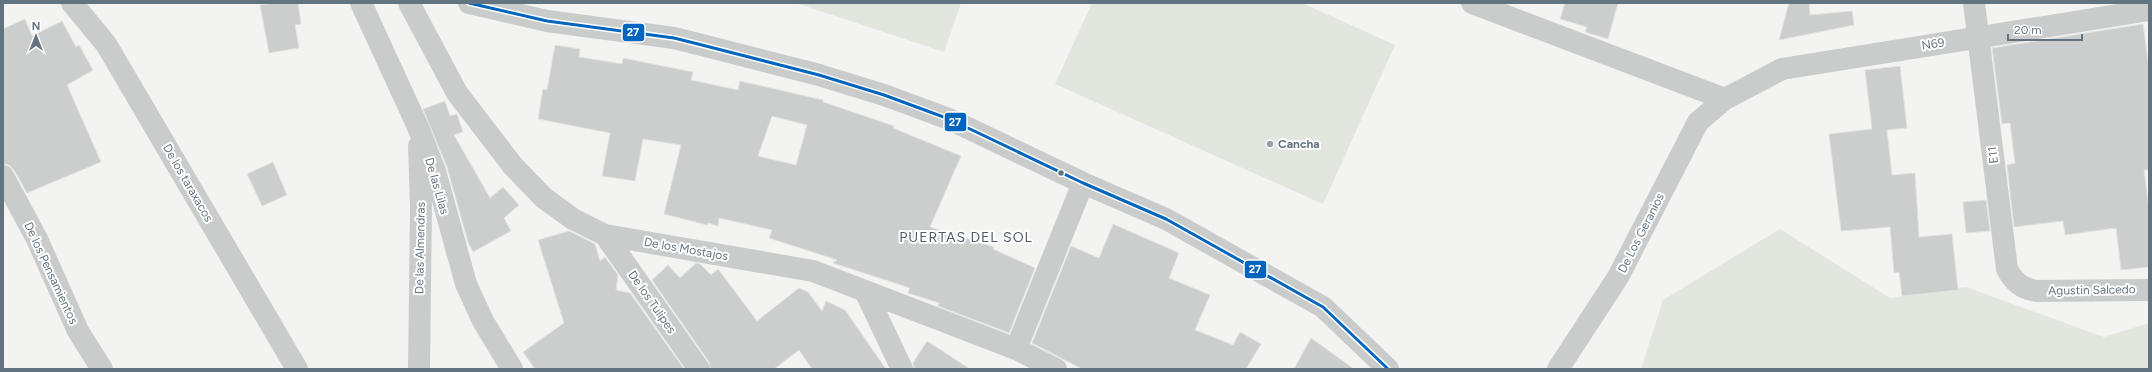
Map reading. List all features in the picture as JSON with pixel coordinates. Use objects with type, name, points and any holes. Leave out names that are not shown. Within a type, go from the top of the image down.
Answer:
[{"type":"street","name":"De los taraxacos","points":[[72,3],[106,44],[297,369]]},
{"type":"street","name":"De las Lilas","points":[[361,3],[418,127],[435,172],[466,284],[483,321],[512,369]]},
{"type":"street","name":"De los Mostajos","points":[[409,3],[457,93],[513,166],[544,198],[573,219],[605,235],[812,271],[866,294],[1016,349],[1056,369]]},
{"type":"street","points":[[469,3],[547,21],[674,38],[819,75],[884,95],[949,119],[1083,183],[1166,219],[1323,307],[1388,369]]},
{"type":"street","points":[[1472,3],[1725,99]]},
{"type":"street","name":"E11","points":[[1974,3],[2007,269],[2013,280],[2023,288],[2036,291]]},
{"type":"street","name":"N69","points":[[1725,99],[1782,69],[2149,10]]},
{"type":"street","name":"De Los Geranios","points":[[1558,369],[1618,277],[1698,122],[1725,99]]},
{"type":"street","name":"De las Almendras","points":[[418,127],[421,206],[419,369]]},
{"type":"street","name":"De los Pensamientos","points":[[3,176],[37,239],[78,331],[102,369]]},
{"type":"street","points":[[1016,349],[1083,183]]},
{"type":"street","name":"De los Tulipes","points":[[605,235],[699,369]]},
{"type":"street","name":"Agustin Salcedo","points":[[2036,291],[2149,290]]},
{"type":"street","points":[[866,294],[902,369]]},
{"type":"shaded area","points":[[796,3],[961,3],[944,52]]},
{"type":"shaded area","name":"Cancha","points":[[1092,3],[1302,3],[1395,45],[1323,204],[1055,84]]},
{"type":"shaded area","points":[[1780,229],[1890,298],[1966,287],[2104,337],[2149,323],[2149,369],[1641,369],[1663,300]]},
{"type":"building","points":[[273,3],[298,3],[301,24],[295,25],[299,48],[269,53],[260,5]]},
{"type":"building","points":[[1565,3],[1618,3],[1608,39],[1585,32],[1587,27],[1560,19]]},
{"type":"building","points":[[1789,3],[1809,3],[1810,15],[1852,11],[1854,25],[1779,40]]},
{"type":"building","points":[[25,19],[32,36],[62,21],[76,47],[79,45],[93,70],[67,85],[101,162],[27,193],[14,170],[9,165],[3,164],[3,29]]},
{"type":"building","points":[[2143,24],[2149,69],[2149,170],[2144,170],[2149,209],[2149,267],[2121,270],[2116,228],[2065,235],[2063,221],[2014,227],[2007,165],[2015,163],[2010,123],[2002,124],[1992,48]]},
{"type":"building","points":[[555,45],[580,49],[579,57],[622,64],[623,58],[693,72],[691,80],[738,90],[740,81],[823,100],[823,102],[894,126],[893,128],[961,156],[930,227],[994,247],[993,249],[1035,268],[1009,333],[938,306],[939,303],[908,293],[910,288],[833,263],[837,260],[769,238],[772,230],[719,218],[718,226],[708,223],[707,225],[664,214],[681,145],[643,139],[635,181],[602,176],[610,133],[538,119],[543,89],[547,90]],"holes":[[[772,116],[807,125],[796,165],[758,156]]]},
{"type":"building","points":[[1900,66],[1907,128],[1887,130],[1892,175],[1915,173],[1919,237],[1952,234],[1958,290],[1902,296],[1899,272],[1894,273],[1890,227],[1841,231],[1829,134],[1872,129],[1865,70]]},
{"type":"building","points":[[445,101],[450,116],[457,114],[463,132],[454,135],[490,198],[503,187],[519,205],[504,218],[511,231],[473,252],[468,242],[447,167],[423,109]]},
{"type":"building","points":[[273,162],[287,195],[262,206],[247,174]]},
{"type":"building","points":[[1986,200],[1990,231],[1966,233],[1963,202]]},
{"type":"building","points":[[1113,224],[1179,253],[1169,278],[1210,295],[1195,330],[1233,345],[1240,332],[1261,344],[1246,369],[1082,369],[1032,343],[1071,246],[1099,258]]},
{"type":"building","points":[[569,231],[595,244],[600,261],[605,257],[618,275],[616,290],[630,293],[684,369],[535,369],[523,352],[564,323],[538,240]]},
{"type":"building","points":[[696,263],[700,264],[711,275],[718,269],[757,321],[799,288],[808,292],[822,311],[826,301],[845,310],[886,369],[812,369],[799,350],[774,369],[711,369],[709,362],[652,280],[668,265],[680,278]]},
{"type":"building","points":[[1311,338],[1354,369],[1294,369]]},
{"type":"building","points":[[927,341],[970,369],[914,369],[913,363]]},
{"type":"transit line","name":"27","points":[[469,3],[547,21],[674,38],[819,75],[884,95],[949,119],[1083,183],[1166,219],[1323,307],[1388,369]]},
{"type":"place","name":"Cancha","points":[[1270,144]]},
{"type":"district","name":"PUERTAS DEL SOL","points":[[966,237]]}]
